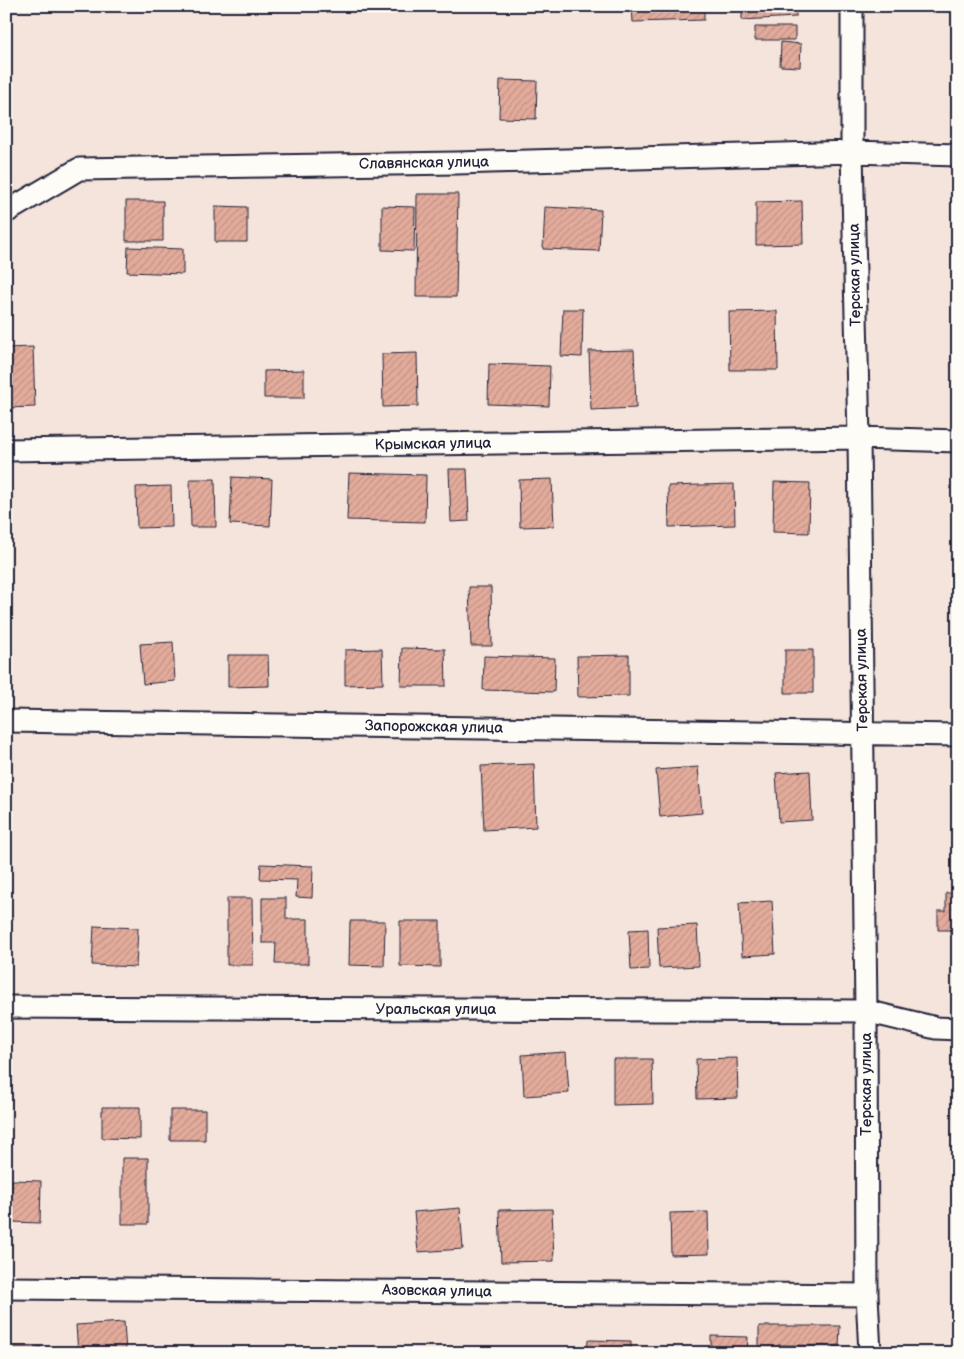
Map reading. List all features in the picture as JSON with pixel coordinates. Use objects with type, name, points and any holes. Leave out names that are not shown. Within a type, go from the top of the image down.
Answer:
[{"type":"street","name":"Терская улица","points":[[852,6],[852,152],[859,438],[866,1011],[867,1295],[870,1353]]},
{"type":"street","name":"Славянская улица","points":[[6,212],[79,169],[457,163],[852,152],[958,155]]},
{"type":"street","name":"Крымская улица","points":[[6,450],[859,438],[958,441]]},
{"type":"street","name":"Запорожская улица","points":[[6,721],[958,735]]},
{"type":"street","name":"Уральская улица","points":[[6,1008],[866,1011],[936,1028],[958,1029]]},
{"type":"street","name":"Азовская улица","points":[[6,1288],[867,1295]]},
{"type":"building","points":[[632,6],[704,6],[704,20],[633,22]]},
{"type":"building","points":[[742,6],[796,6],[796,17],[742,20]]},
{"type":"building","points":[[755,27],[795,27],[795,40],[755,40]]},
{"type":"building","points":[[781,42],[801,44],[800,67],[780,66]]},
{"type":"building","points":[[500,80],[537,81],[536,119],[499,118]]},
{"type":"building","points":[[417,194],[458,194],[456,297],[416,297]]},
{"type":"building","points":[[126,201],[163,201],[163,241],[126,241]]},
{"type":"building","points":[[802,201],[803,244],[756,245],[756,202]]},
{"type":"building","points":[[215,206],[247,207],[247,242],[215,242]]},
{"type":"building","points":[[382,206],[415,207],[414,251],[382,250]]},
{"type":"building","points":[[545,207],[601,210],[599,251],[543,249]]},
{"type":"building","points":[[128,247],[183,249],[183,274],[127,272]]},
{"type":"building","points":[[563,309],[583,309],[582,357],[561,356]]},
{"type":"building","points":[[777,311],[778,370],[730,370],[729,312]]},
{"type":"building","points":[[33,347],[35,407],[6,408],[6,348]]},
{"type":"building","points":[[634,350],[636,408],[591,410],[589,351]]},
{"type":"building","points":[[417,353],[418,406],[383,407],[382,354]]},
{"type":"building","points":[[489,364],[550,366],[549,406],[488,404]]},
{"type":"building","points":[[304,370],[304,398],[264,398],[264,371]]},
{"type":"building","points":[[449,469],[467,469],[469,521],[451,522]]},
{"type":"building","points":[[349,473],[426,475],[425,522],[347,520]]},
{"type":"building","points":[[232,477],[272,479],[270,526],[230,524]]},
{"type":"building","points":[[190,479],[215,479],[216,527],[191,527]]},
{"type":"building","points":[[552,479],[554,526],[520,527],[519,480]]},
{"type":"building","points":[[774,482],[810,483],[809,533],[773,532]]},
{"type":"building","points":[[734,484],[735,525],[669,527],[668,486]]},
{"type":"building","points":[[171,486],[172,527],[137,528],[136,487]]},
{"type":"building","points":[[469,587],[491,587],[492,646],[471,646]]},
{"type":"building","points":[[173,642],[175,681],[143,684],[140,644]]},
{"type":"building","points":[[402,648],[445,649],[446,686],[401,686]]},
{"type":"building","points":[[382,649],[383,684],[345,685],[345,650]]},
{"type":"building","points":[[785,650],[813,650],[813,693],[785,693]]},
{"type":"building","points":[[228,655],[268,655],[269,686],[228,687]]},
{"type":"building","points":[[629,655],[629,696],[578,697],[577,656]]},
{"type":"building","points":[[484,656],[555,658],[554,692],[483,690]]},
{"type":"building","points":[[534,764],[536,827],[484,830],[481,766]]},
{"type":"building","points":[[698,767],[702,813],[660,817],[656,770]]},
{"type":"building","points":[[810,771],[812,820],[779,822],[776,773]]},
{"type":"building","points":[[261,864],[313,866],[312,898],[296,897],[297,880],[260,879]]},
{"type":"building","points":[[946,893],[958,893],[958,930],[938,930],[938,911],[946,911]]},
{"type":"building","points":[[227,898],[252,898],[253,965],[227,965]]},
{"type":"building","points":[[262,898],[286,898],[286,919],[308,919],[308,964],[275,964],[276,943],[262,943]]},
{"type":"building","points":[[772,901],[775,954],[742,956],[739,903]]},
{"type":"building","points":[[350,921],[385,921],[384,966],[349,965]]},
{"type":"building","points":[[400,921],[440,921],[440,967],[400,966]]},
{"type":"building","points":[[697,925],[699,966],[659,968],[657,927]]},
{"type":"building","points":[[94,926],[138,928],[136,967],[92,965]]},
{"type":"building","points":[[648,929],[649,969],[631,970],[629,930]]},
{"type":"building","points":[[566,1052],[569,1093],[524,1096],[522,1055]]},
{"type":"building","points":[[737,1058],[738,1098],[697,1099],[696,1059]]},
{"type":"building","points":[[613,1059],[652,1059],[653,1104],[613,1105]]},
{"type":"building","points":[[102,1107],[140,1107],[140,1139],[102,1138]]},
{"type":"building","points":[[170,1110],[205,1110],[205,1140],[170,1140]]},
{"type":"building","points":[[122,1158],[148,1158],[148,1224],[122,1224]]},
{"type":"building","points":[[12,1180],[41,1181],[40,1223],[11,1222]]},
{"type":"building","points":[[460,1208],[463,1249],[418,1252],[414,1212]]},
{"type":"building","points":[[552,1209],[554,1261],[501,1262],[499,1210]]},
{"type":"building","points":[[708,1212],[709,1254],[671,1255],[670,1213]]},
{"type":"building","points":[[124,1322],[126,1353],[78,1353],[76,1325]]},
{"type":"building","points":[[759,1326],[840,1326],[839,1346],[779,1345],[779,1353],[759,1353]]},
{"type":"building","points":[[711,1336],[748,1337],[747,1353],[711,1353]]},
{"type":"building","points":[[588,1340],[631,1341],[631,1353],[587,1353]]},
{"type":"building","points":[[6,1347],[41,1347],[41,1353],[6,1353]]}]
